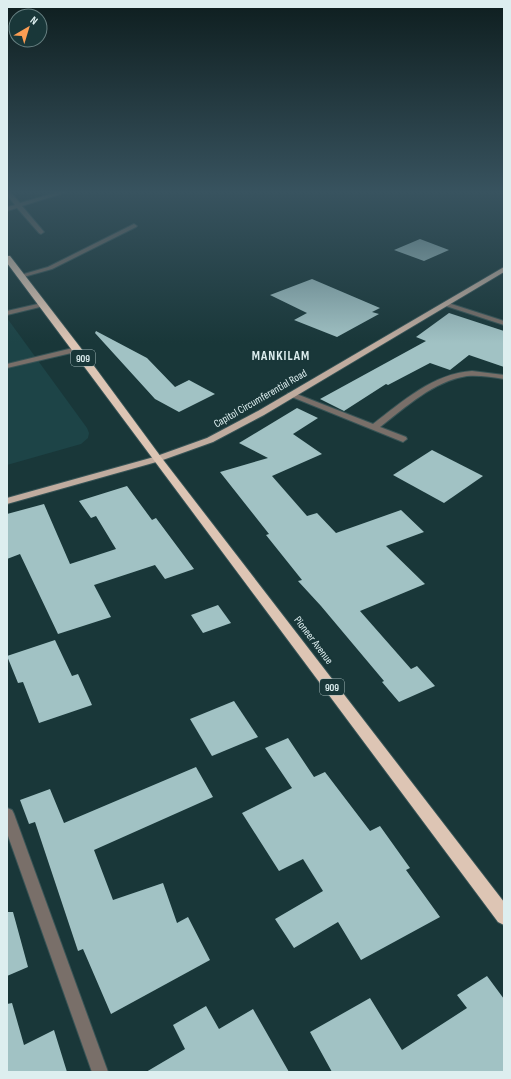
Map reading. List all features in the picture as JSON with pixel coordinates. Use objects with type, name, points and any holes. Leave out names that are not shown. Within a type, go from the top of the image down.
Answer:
[{"type":"highway","name":"909","points":[[7,258],[77,349],[157,459]]},
{"type":"highway","name":"Pioneer Avenue","points":[[157,459],[310,658],[504,916]]},
{"type":"main road","name":"Capitol Circumferential Road","points":[[7,501],[157,459],[219,436],[504,269]]},
{"type":"street","points":[[20,276],[50,268],[101,242]]},
{"type":"street","points":[[445,304],[504,323]]},
{"type":"street","points":[[7,313],[42,305]]},
{"type":"street","points":[[7,366],[77,349]]},
{"type":"street","points":[[374,428],[417,397],[450,378],[469,374],[504,377]]},
{"type":"street","points":[[291,395],[403,439]]},
{"type":"street","points":[[7,814],[100,1072]]},
{"type":"shaded area","points":[[7,318],[87,428],[89,433],[88,438],[81,444],[7,465]]},
{"type":"building","points":[[412,242],[429,242],[449,250],[424,261],[394,250]]},
{"type":"building","points":[[312,279],[380,308],[372,312],[379,314],[337,337],[294,320],[307,313],[270,295]]},
{"type":"building","points":[[449,313],[504,331],[504,367],[469,355],[450,370],[430,363],[388,385],[386,384],[344,411],[320,399],[426,341],[416,337]]},
{"type":"building","points":[[96,331],[147,358],[175,387],[189,380],[215,394],[179,412],[155,399],[95,333]]},
{"type":"building","points":[[297,408],[318,418],[293,434],[322,454],[272,476],[307,516],[317,513],[336,533],[401,510],[424,532],[386,546],[425,584],[360,611],[411,669],[417,666],[435,686],[399,702],[382,682],[384,681],[298,581],[302,580],[266,535],[269,534],[220,472],[268,458],[239,443]]},
{"type":"building","points":[[432,450],[483,476],[444,503],[393,475]]},
{"type":"building","points":[[127,486],[152,520],[156,518],[194,569],[165,579],[155,565],[94,585],[111,617],[58,634],[20,554],[7,559],[7,514],[44,504],[70,564],[116,549],[96,516],[91,518],[79,501]]},
{"type":"building","points":[[218,605],[231,623],[203,633],[191,615]]},
{"type":"building","points":[[55,640],[72,676],[78,674],[92,705],[39,723],[23,682],[18,683],[7,656]]},
{"type":"building","points":[[234,701],[258,737],[212,756],[190,719]]},
{"type":"building","points":[[288,738],[314,777],[325,772],[370,831],[380,826],[410,868],[406,870],[440,917],[361,960],[338,922],[294,948],[275,919],[323,891],[303,859],[279,871],[242,813],[292,788],[265,748]]},
{"type":"building","points":[[196,767],[213,797],[94,850],[113,900],[163,883],[177,923],[188,917],[210,960],[111,1014],[83,949],[78,951],[35,822],[29,824],[20,800],[50,789],[64,823]]},
{"type":"building","points":[[7,912],[13,912],[28,967],[7,976]]},
{"type":"building","points":[[487,976],[504,999],[504,1072],[332,1072],[310,1032],[370,998],[402,1050],[467,1008],[457,995]]},
{"type":"building","points":[[12,1003],[24,1045],[54,1030],[67,1072],[7,1072],[7,1004]]},
{"type":"building","points":[[206,1006],[219,1029],[253,1009],[289,1072],[146,1072],[185,1049],[173,1025]]},
{"type":"district","name":"MANKILAM","points":[[281,355]]}]
